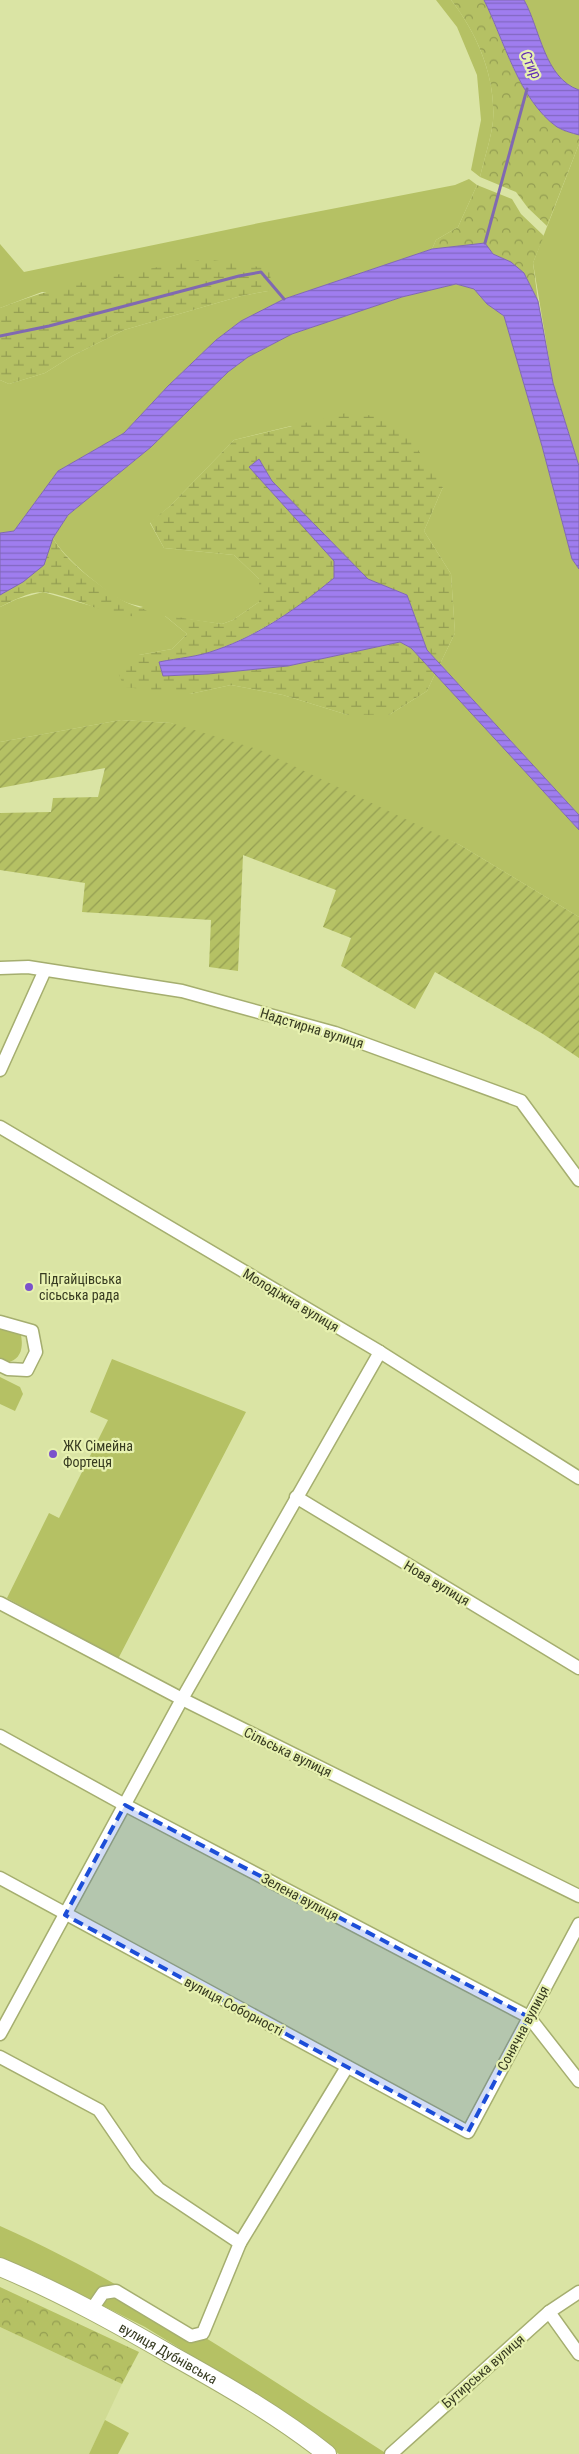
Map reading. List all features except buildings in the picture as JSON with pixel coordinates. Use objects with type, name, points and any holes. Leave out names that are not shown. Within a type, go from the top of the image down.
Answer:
[{"type":"highway","name":"вулиця Дубнівська","points":[[0,2267],[92,2309],[290,2424],[327,2454]]},
{"type":"street","name":"Надстирна вулиця","points":[[0,968],[28,966],[182,991],[335,1033],[521,1102],[579,1180]]},
{"type":"street","points":[[0,1070],[45,970]]},
{"type":"street","name":"Молодіжна вулиця","points":[[0,1127],[380,1352],[579,1478]]},
{"type":"street","points":[[0,1322],[32,1331],[36,1352],[27,1370],[4,1367]]},
{"type":"street","points":[[0,2034],[182,1699],[380,1352]]},
{"type":"street","name":"Нова вулиця","points":[[296,1497],[579,1668]]},
{"type":"street","name":"Сільська вулиця","points":[[0,1603],[182,1699],[579,1896]]},
{"type":"street","name":"Зелена вулиця","points":[[0,1736],[125,1805],[529,2017],[579,2081]]},
{"type":"street","name":"вулиця Соборності","points":[[0,1878],[65,1915],[468,2132]]},
{"type":"street","name":"Сонячна вулиця","points":[[468,2132],[579,1924]]},
{"type":"street","points":[[0,2057],[99,2110],[136,2164],[159,2189],[240,2243]]},
{"type":"street","points":[[92,2309],[103,2292],[116,2291],[191,2336],[204,2332],[240,2243],[347,2067]]},
{"type":"street","name":"Бутирська вулиця","points":[[392,2454],[549,2312],[579,2292]]},
{"type":"street","points":[[549,2312],[579,2354]]},
{"type":"highlighted area","points":[[125,1805],[529,2017],[468,2132],[65,1915]]},
{"type":"shaded area","points":[[0,2327],[122,2384],[89,2454],[0,2454]]},
{"type":"green space","points":[[436,0],[451,0],[477,41],[488,72],[493,105],[493,121],[480,177],[471,170],[481,120],[477,75],[457,27]]},
{"type":"green space","points":[[451,0],[484,0],[522,86],[532,102],[557,127],[579,135],[579,144],[547,226],[528,208],[516,192],[480,177],[493,121],[491,88],[488,72],[477,41]]},
{"type":"green space","points":[[524,0],[579,0],[579,90],[567,84],[550,64]]},
{"type":"green space","points":[[579,144],[579,466],[553,383],[533,263]]},
{"type":"green space","points":[[469,179],[477,185],[458,227],[436,240],[432,249],[284,299],[241,321],[216,340],[168,386],[124,433],[58,471],[14,531],[0,533],[0,380],[9,384],[45,373],[72,356],[124,330],[241,296],[268,291],[42,292],[0,308],[0,244],[24,272],[259,223],[455,185]]},
{"type":"green space","points":[[477,185],[512,199],[521,214],[544,236],[533,263],[538,301],[524,273],[511,262],[493,254],[485,243],[432,249],[436,240],[458,227]]},
{"type":"green space","points":[[206,259],[272,269],[268,291],[241,296],[124,330],[72,356],[45,373],[9,384],[0,380],[0,308],[76,284]]},
{"type":"green space","points":[[456,284],[474,289],[487,304],[504,316],[542,446],[572,559],[579,569],[579,815],[440,664],[455,633],[451,574],[424,531],[443,487],[291,426],[234,440],[170,506],[150,523],[164,548],[234,555],[259,579],[259,602],[233,620],[222,624],[165,616],[187,634],[172,649],[139,655],[190,694],[231,685],[283,695],[348,715],[389,715],[427,691],[435,674],[579,830],[579,917],[460,845],[171,723],[121,720],[0,742],[0,607],[17,599],[43,592],[116,613],[143,607],[123,601],[106,590],[74,563],[58,546],[53,538],[68,515],[151,447],[228,372],[248,357],[292,334],[402,297]]},
{"type":"green space","points":[[346,413],[386,417],[406,432],[443,487],[424,531],[451,574],[455,633],[440,664],[427,650],[407,595],[368,579],[272,481],[259,459],[249,467],[334,561],[334,578],[293,609],[263,628],[232,644],[196,656],[159,662],[163,676],[208,674],[288,666],[400,642],[411,648],[435,674],[427,691],[389,715],[348,715],[283,695],[231,685],[190,694],[124,687],[117,670],[139,655],[172,649],[187,634],[164,615],[222,624],[233,620],[259,602],[259,579],[234,555],[164,548],[150,522],[170,506],[234,440]]},
{"type":"green space","points":[[53,538],[74,564],[94,580],[125,602],[150,613],[139,616],[126,616],[44,592],[27,595],[0,607],[0,559]]},
{"type":"green space","points":[[121,720],[171,723],[260,750],[460,845],[579,917],[579,1058],[543,1034],[435,972],[415,1009],[341,966],[351,938],[323,927],[336,890],[243,855],[238,971],[209,967],[211,920],[82,912],[85,883],[0,870],[0,813],[51,812],[53,798],[98,797],[105,768],[0,788],[0,742]]},
{"type":"green space","points":[[0,1328],[21,1335],[21,1351],[17,1358],[9,1362],[0,1358]]},
{"type":"green space","points":[[112,1359],[246,1412],[118,1659],[7,1598],[49,1513],[59,1518],[108,1420],[90,1412]]},
{"type":"green space","points":[[0,1377],[20,1387],[23,1394],[15,1411],[0,1404]]},
{"type":"green space","points":[[0,2226],[100,2276],[149,2304],[246,2363],[387,2454],[339,2454],[296,2420],[145,2327],[40,2274],[0,2257]]},
{"type":"green space","points":[[0,2287],[139,2352],[122,2384],[0,2327]]},
{"type":"green space","points":[[105,2420],[129,2433],[118,2454],[89,2454]]},
{"type":"water","name":"Стир","points":[[484,0],[524,0],[550,64],[567,84],[579,90],[579,135],[557,127],[532,101],[522,85]]},
{"type":"water","points":[[485,243],[493,254],[511,262],[524,273],[538,301],[553,383],[579,466],[579,569],[572,559],[542,446],[504,316],[487,304],[474,289],[456,284],[402,297],[292,334],[248,357],[228,372],[151,447],[68,515],[53,538],[44,565],[23,582],[0,595],[0,533],[14,531],[58,471],[124,433],[168,386],[216,340],[241,321],[284,299],[432,249]]},
{"type":"water","points":[[259,459],[272,481],[368,579],[407,595],[427,650],[579,815],[579,830],[411,648],[400,642],[288,666],[208,674],[163,676],[159,662],[195,656],[232,644],[293,610],[334,578],[334,561],[249,467]]},
{"type":"waterway","points":[[485,243],[527,89]]},
{"type":"waterway","points":[[0,336],[49,326],[239,276],[261,272],[284,299]]},
{"type":"place","name":"Підгайцівська сісьська рада","points":[[29,1287]]},
{"type":"place","name":"ЖК Сімейна Фортеця","points":[[53,1454]]}]
